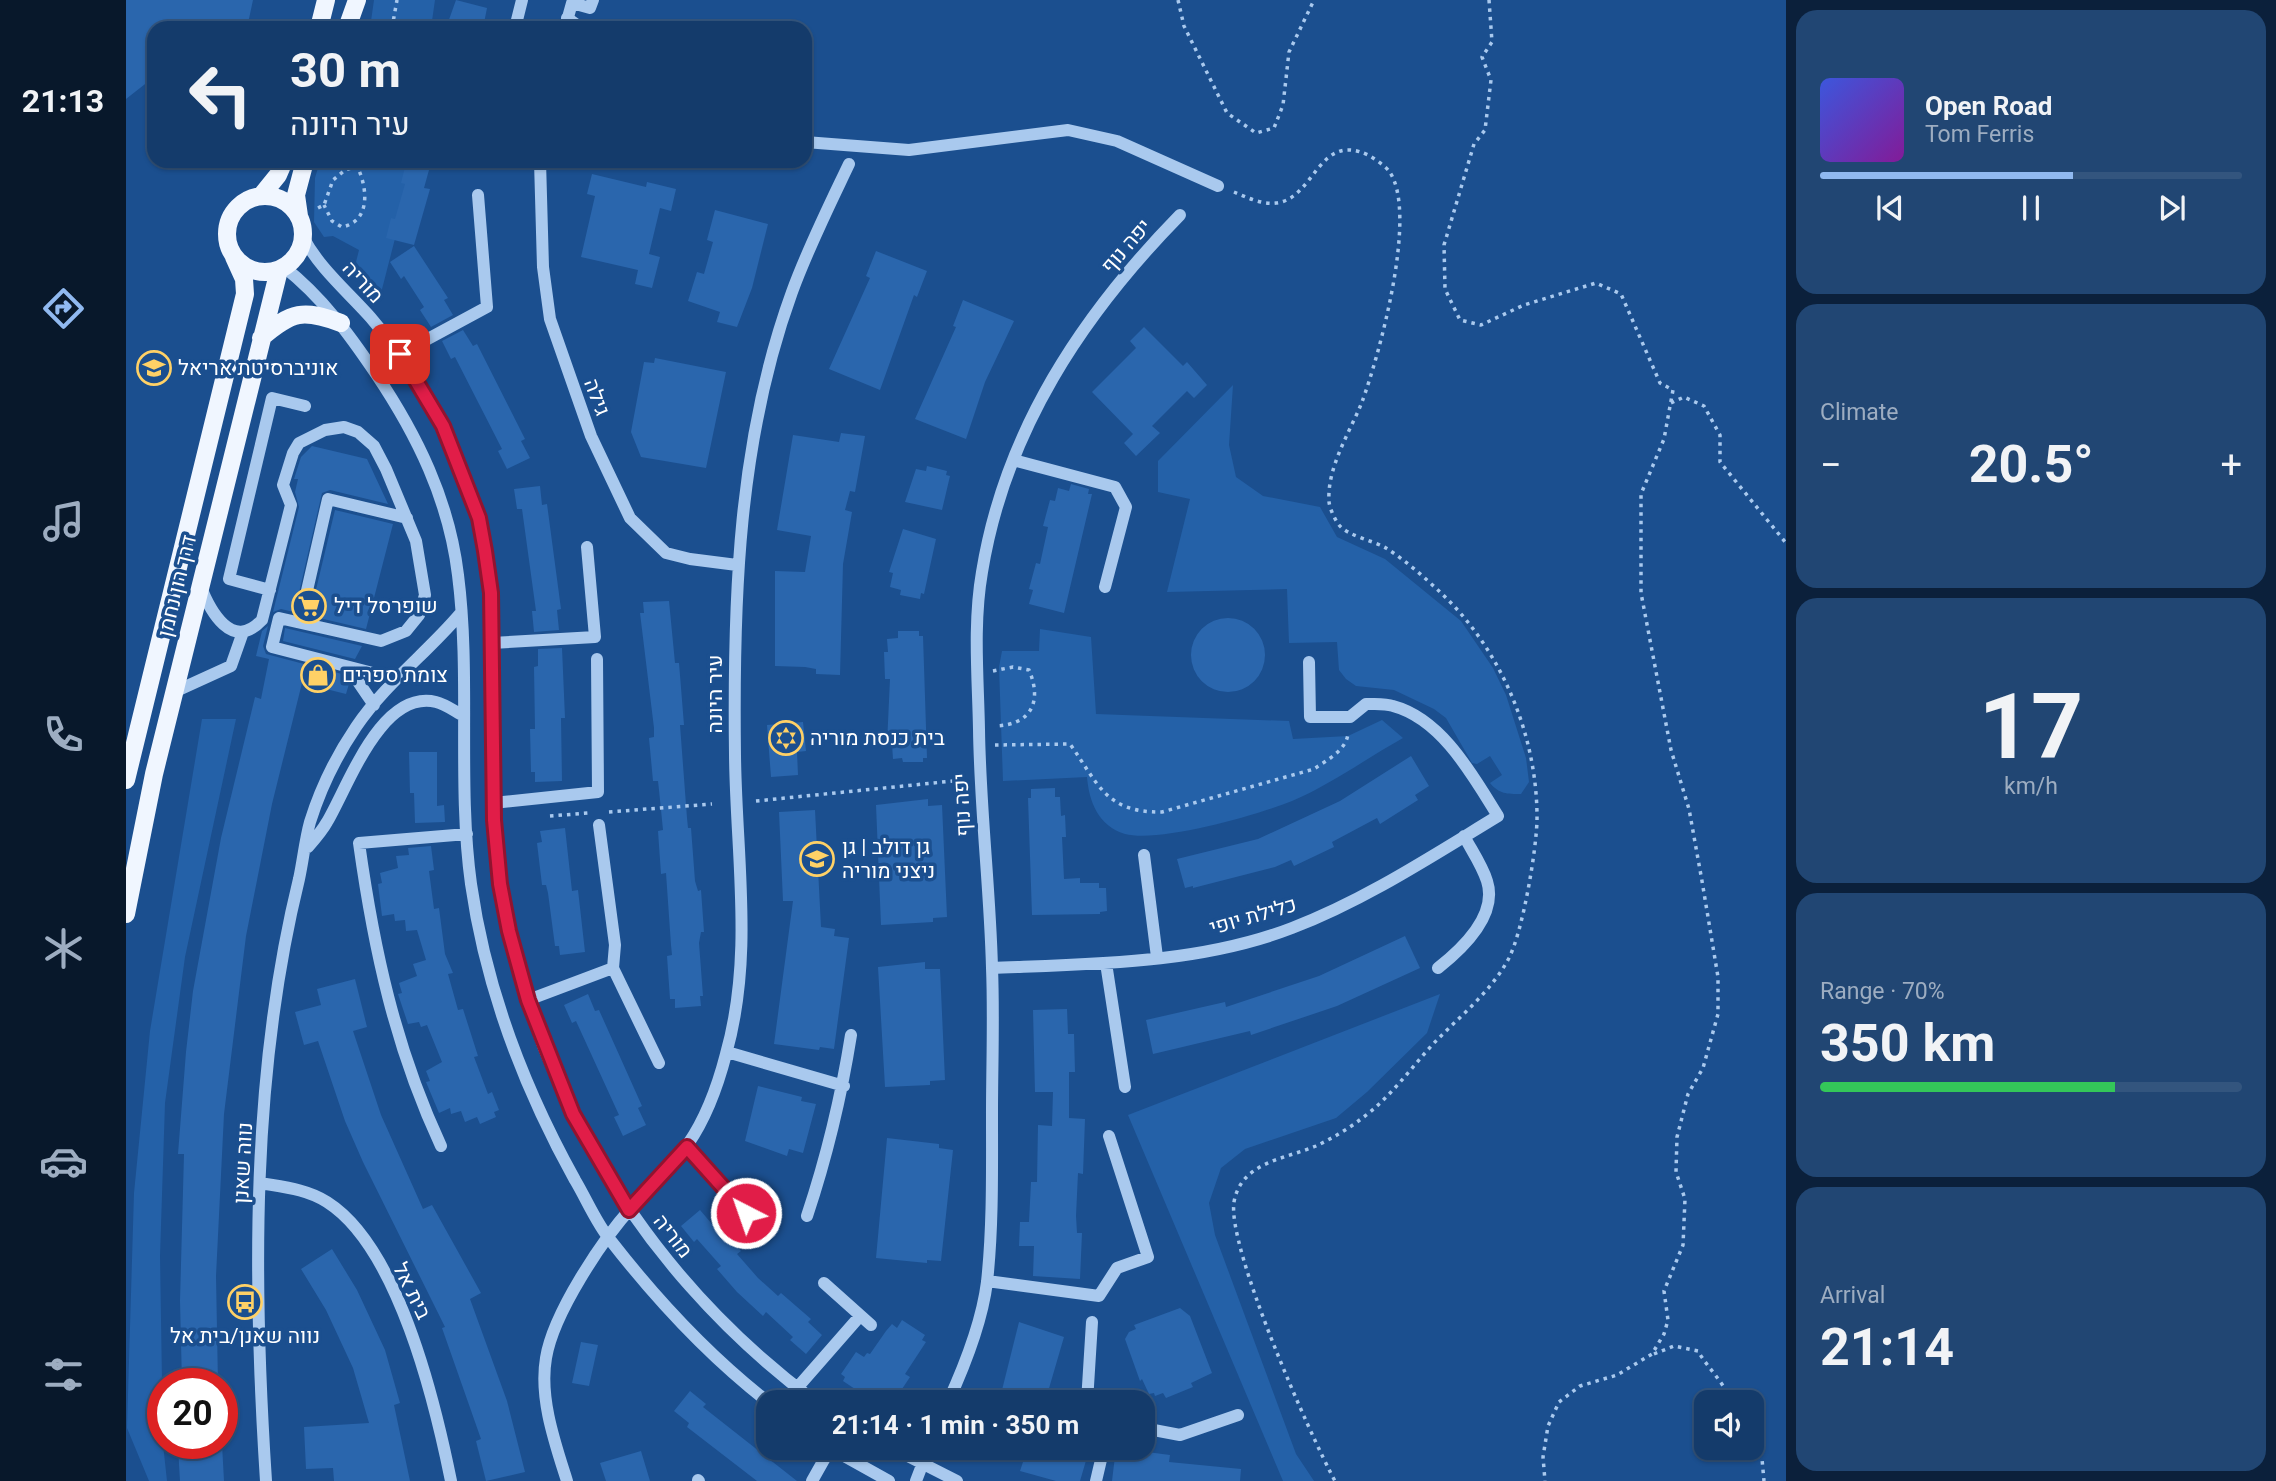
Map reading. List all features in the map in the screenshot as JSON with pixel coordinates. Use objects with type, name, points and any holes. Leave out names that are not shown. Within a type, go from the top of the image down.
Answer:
[{"type":"main road","points":[[321,21],[326,0]]},
{"type":"main road","points":[[350,21],[357,0]]},
{"type":"main road","points":[[261,196],[281,168]]},
{"type":"main road","points":[[299,216],[283,200],[261,196],[244,202],[230,219],[228,244],[234,257],[254,271],[282,268],[294,259],[303,237],[296,195],[303,168]]},
{"type":"main road","name":"דרך רון נחמן","points":[[126,780],[246,294],[244,279],[234,257]]},
{"type":"main road","name":"דרך רון נחמן","points":[[126,914],[174,692],[261,338],[282,268]]},
{"type":"main road","points":[[261,338],[293,315],[308,313],[341,323]]},
{"type":"street","points":[[517,21],[522,0]]},
{"type":"street","points":[[567,21],[572,3],[590,8],[593,0]]},
{"type":"street","points":[[812,143],[909,150],[1068,130],[1117,141],[1219,186]]},
{"type":"street","name":"עיר היונה","points":[[629,1210],[687,1147],[707,1111],[727,1052],[741,987],[744,902],[735,803],[737,565],[752,443],[792,293],[849,164]]},
{"type":"street","name":"גילה","points":[[540,168],[540,218],[550,319],[591,436],[630,518],[666,553],[737,565]]},
{"type":"street","points":[[400,354],[488,307],[478,195]]},
{"type":"street","name":"יפה נוף","points":[[954,1390],[960,1376],[987,1280],[992,1218],[992,968],[977,672],[982,574],[993,521],[1013,460],[1037,402],[1087,322],[1180,215]]},
{"type":"street","name":"מוריה","points":[[303,237],[314,258],[371,318],[400,354],[443,426],[479,518],[491,593],[493,803],[500,884],[528,1000],[573,1114],[629,1210],[707,1309],[800,1390]]},
{"type":"street","name":"מוריה","points":[[282,268],[300,278],[341,323],[418,440],[451,540],[458,575],[467,834],[474,899],[496,1000],[513,1050],[546,1127],[609,1239],[685,1327],[756,1392]]},
{"type":"street","points":[[270,590],[229,579],[272,398],[305,406]]},
{"type":"street","points":[[200,585],[217,619],[230,630],[243,632],[254,629],[262,620],[291,505],[283,485],[293,453],[310,435],[344,427],[358,432],[374,446],[416,541],[425,595],[419,615],[407,631],[381,641],[279,618],[272,647],[396,679]]},
{"type":"street","points":[[1013,460],[1115,487],[1125,507],[1105,587]]},
{"type":"street","points":[[306,595],[328,499],[407,518]]},
{"type":"street","points":[[492,643],[595,637],[587,547]]},
{"type":"street","name":"נווה שאנן","points":[[265,1481],[259,1358],[260,1184],[269,1063],[285,942],[310,824],[329,777],[356,727],[396,679],[460,614]]},
{"type":"street","points":[[174,692],[231,666],[243,632]]},
{"type":"street","points":[[493,803],[598,792],[597,659]]},
{"type":"street","points":[[1309,662],[1310,717],[1350,716]]},
{"type":"street","points":[[348,667],[373,705]]},
{"type":"street","name":"נווה שאנן","points":[[306,850],[327,822],[350,774],[388,719],[402,708],[420,702],[436,702],[464,716]]},
{"type":"street","name":"כלילת יופי","points":[[992,968],[1105,964],[1214,948],[1292,928],[1376,888],[1498,816],[1472,775],[1436,730],[1422,719],[1393,705],[1366,704],[1350,716]]},
{"type":"street","points":[[599,825],[615,945],[613,968],[659,1063]]},
{"type":"street","points":[[441,1146],[414,1088],[396,1029],[370,923],[359,843],[467,834]]},
{"type":"street","points":[[1438,968],[1460,950],[1480,922],[1488,904],[1489,884],[1464,836]]},
{"type":"street","points":[[1144,855],[1157,957]]},
{"type":"street","points":[[1105,964],[1125,1087]]},
{"type":"street","points":[[528,1000],[613,968]]},
{"type":"street","points":[[807,1216],[827,1158],[844,1086],[851,1035]]},
{"type":"street","points":[[727,1052],[844,1086]]},
{"type":"street","points":[[987,1280],[1099,1296],[1118,1268],[1148,1257],[1109,1136]]},
{"type":"street","points":[[687,1147],[746,1213]]},
{"type":"street","name":"בית אל","points":[[260,1184],[312,1194],[328,1202],[358,1231],[393,1293],[420,1355],[451,1481]]},
{"type":"street","points":[[567,1481],[549,1412],[546,1359],[567,1301],[629,1210]]},
{"type":"street","points":[[824,1283],[871,1325]]},
{"type":"street","points":[[797,1388],[860,1316]]},
{"type":"street","points":[[1088,1390],[1091,1322]]},
{"type":"street","points":[[1155,1430],[1180,1435],[1238,1415]]},
{"type":"street","points":[[812,1481],[823,1460]]},
{"type":"street","points":[[851,1460],[889,1481]]},
{"type":"street","points":[[912,1460],[957,1481]]},
{"type":"street","points":[[916,1481],[924,1460]]},
{"type":"street","points":[[1096,1481],[1101,1460]]},
{"type":"path","points":[[393,21],[397,0]]},
{"type":"path","points":[[1178,0],[1184,26],[1227,113],[1256,133],[1274,128],[1283,105],[1289,52],[1314,0]]},
{"type":"path","points":[[1489,0],[1492,41],[1482,57],[1491,80],[1485,130],[1474,144],[1444,245],[1445,289],[1460,320],[1481,325],[1524,305],[1596,283],[1622,294],[1660,383],[1673,390],[1664,439],[1641,494],[1641,593],[1671,750],[1689,809],[1700,869],[1718,977],[1718,1014],[1703,1068],[1688,1094],[1677,1137],[1676,1172],[1685,1199],[1684,1245],[1664,1291],[1668,1320],[1664,1334],[1652,1354]]},
{"type":"path","points":[[1219,186],[1261,202],[1282,202],[1298,190],[1328,156],[1348,149],[1370,156],[1390,172],[1399,198],[1397,268],[1367,387],[1335,469],[1328,504],[1340,528],[1387,549],[1442,594],[1475,631],[1499,669],[1523,729],[1537,817],[1535,844],[1517,934],[1510,956],[1486,991],[1362,1119],[1317,1145],[1280,1158],[1248,1175],[1234,1203],[1234,1223],[1254,1285],[1311,1436],[1335,1481]]},
{"type":"path","points":[[349,168],[333,180],[324,205],[331,221],[342,227],[356,220],[364,205],[366,188],[360,168]]},
{"type":"path","points":[[1671,403],[1684,397],[1704,406],[1720,435],[1720,462],[1786,543]]},
{"type":"path","points":[[977,672],[1013,667],[1029,670],[1036,695],[1031,711],[1013,726],[979,727]]},
{"type":"path","points":[[979,745],[1070,744],[1080,763],[1119,805],[1138,811],[1162,812],[1314,769],[1335,755],[1348,740],[1350,716]]},
{"type":"path","points":[[756,801],[953,781]]},
{"type":"path","points":[[1545,1481],[1543,1457],[1548,1426],[1559,1402],[1580,1387],[1617,1375],[1652,1354],[1674,1346],[1698,1351],[1708,1370],[1726,1390]]},
{"type":"path","points":[[1762,1460],[1764,1481]]},
{"type":"shaded area","points":[[374,0],[435,0],[432,21],[371,21]]},
{"type":"shaded area","points":[[318,168],[413,168],[381,293],[354,270],[359,250],[333,236],[324,237],[314,222],[315,178]]},
{"type":"shaded area","points":[[1233,385],[1229,445],[1236,477],[1263,496],[1320,507],[1337,537],[1385,559],[1461,621],[1493,668],[1506,695],[1526,758],[1529,782],[1521,794],[1504,793],[1493,787],[1490,783],[1502,775],[1490,756],[1477,764],[1472,763],[1446,718],[1434,709],[1394,690],[1356,686],[1346,679],[1339,670],[1337,642],[1289,643],[1287,589],[1167,592],[1190,499],[1158,492],[1158,461]]},
{"type":"shaded area","points":[[1040,629],[1091,637],[1096,714],[1289,721],[1293,739],[1348,736],[1382,720],[1403,738],[1320,787],[1276,807],[1184,831],[1161,835],[1125,834],[1102,819],[1090,795],[1087,777],[1003,781],[999,667],[1002,651],[1039,651]]},
{"type":"shaded area","points":[[202,719],[236,719],[185,957],[165,1103],[160,1256],[162,1368],[147,1368],[147,1459],[165,1459],[167,1481],[149,1481],[127,1428],[134,1193],[150,1031]]},
{"type":"shaded area","points":[[1440,994],[1427,1033],[1367,1092],[1336,1118],[1245,1149],[1221,1168],[1209,1203],[1215,1235],[1296,1454],[1314,1481],[1283,1481],[1128,1115]]},
{"type":"building","points":[[126,0],[253,0],[248,21],[147,21],[147,82],[126,99]]},
{"type":"building","points":[[456,0],[487,8],[484,21],[448,21]]},
{"type":"building","points":[[405,168],[429,170],[424,188],[430,189],[414,245],[386,238],[391,218],[395,219],[405,184],[401,183]]},
{"type":"building","points":[[592,174],[646,187],[647,182],[676,189],[671,211],[660,208],[649,254],[660,257],[652,288],[635,284],[638,270],[581,257],[595,196],[587,194]]},
{"type":"building","points":[[715,210],[768,224],[752,288],[737,327],[717,322],[720,312],[688,301],[697,272],[704,274],[713,242],[707,240]]},
{"type":"building","points":[[414,246],[448,298],[444,300],[453,315],[431,327],[420,310],[424,307],[404,276],[401,279],[390,262]]},
{"type":"building","points":[[876,251],[927,271],[917,297],[914,295],[880,390],[829,369],[870,278],[866,276]]},
{"type":"building","points":[[963,300],[1014,321],[985,382],[966,439],[915,419],[956,327],[953,326]]},
{"type":"building","points":[[1144,327],[1183,366],[1187,362],[1207,385],[1194,398],[1187,391],[1152,426],[1160,433],[1136,456],[1124,443],[1133,434],[1092,392],[1136,348],[1130,341]]},
{"type":"building","points":[[463,330],[473,346],[477,344],[525,439],[521,441],[530,458],[507,469],[498,451],[502,449],[455,357],[451,359],[442,341]]},
{"type":"building","points":[[655,358],[726,372],[706,468],[641,457],[631,432],[644,362],[654,363]]},
{"type":"building","points":[[841,433],[865,436],[855,492],[850,491],[845,510],[852,512],[843,564],[840,675],[816,674],[816,669],[775,666],[775,571],[805,572],[811,536],[777,530],[793,435],[839,442]]},
{"type":"building","points":[[312,446],[367,459],[388,504],[330,490],[322,493],[298,597],[305,604],[314,598],[335,510],[393,524],[366,629],[281,609],[273,612],[299,507],[295,492],[298,479],[294,479],[301,457]]},
{"type":"building","points":[[927,466],[947,471],[946,475],[950,476],[942,510],[905,502],[916,469],[926,471]]},
{"type":"building","points":[[1071,484],[1089,489],[1088,494],[1092,494],[1064,613],[1029,604],[1033,590],[1029,589],[1036,563],[1040,564],[1048,527],[1043,526],[1050,500],[1055,501],[1058,488],[1069,491]]},
{"type":"building","points":[[540,486],[542,505],[547,504],[561,609],[557,610],[559,630],[534,632],[532,611],[536,611],[522,509],[517,509],[514,489]]},
{"type":"building","points":[[903,529],[936,539],[924,594],[921,593],[920,599],[900,595],[901,590],[890,587],[893,573],[889,572]]},
{"type":"building","points":[[669,601],[675,663],[679,663],[684,725],[680,725],[688,828],[691,828],[695,881],[698,891],[701,890],[704,932],[701,932],[699,943],[703,996],[700,996],[701,1006],[675,1008],[675,999],[670,999],[667,956],[672,955],[666,873],[661,874],[658,831],[663,830],[658,781],[653,781],[649,738],[654,737],[654,728],[640,613],[644,613],[643,602]]},
{"type":"building","points":[[1228,618],[1242,621],[1254,629],[1262,641],[1265,655],[1262,669],[1254,681],[1242,689],[1228,692],[1214,689],[1202,681],[1194,669],[1191,655],[1194,641],[1202,629],[1214,621]]},
{"type":"building","points":[[268,626],[263,646],[266,654],[342,674],[349,684],[346,694],[302,683],[272,804],[246,936],[224,1114],[216,1276],[218,1368],[182,1368],[180,1301],[184,1154],[178,1154],[186,1052],[193,991],[221,838],[255,697],[261,699],[269,659],[256,656],[262,631]]},
{"type":"building","points":[[285,628],[362,646],[355,659],[283,641]]},
{"type":"building","points":[[898,631],[919,631],[919,636],[923,636],[927,758],[923,758],[923,762],[893,759],[892,744],[887,744],[890,679],[885,679],[884,652],[888,652],[887,639],[898,638]]},
{"type":"building","points":[[562,648],[565,718],[561,718],[562,781],[535,782],[535,772],[531,772],[530,729],[535,729],[534,667],[538,666],[538,649]]},
{"type":"building","name":"בית כנסת מוריה","points":[[803,722],[806,751],[797,752],[798,775],[771,777],[767,725]]},
{"type":"building","points":[[409,752],[437,752],[437,806],[444,805],[445,822],[415,823],[414,793],[410,793]]},
{"type":"building","points":[[1411,756],[1429,786],[1415,795],[1418,800],[1380,824],[1377,818],[1332,842],[1334,847],[1294,866],[1291,860],[1275,867],[1185,888],[1177,859],[1258,839],[1340,801]]},
{"type":"building","points":[[1055,788],[1055,797],[1060,797],[1061,816],[1065,815],[1066,837],[1062,837],[1064,879],[1080,878],[1080,883],[1099,883],[1099,888],[1106,888],[1107,911],[1100,914],[1032,915],[1028,798],[1031,798],[1031,789]]},
{"type":"building","points":[[928,799],[928,806],[942,805],[947,917],[933,918],[933,922],[881,925],[876,805]]},
{"type":"building","points":[[815,810],[821,927],[835,929],[834,936],[849,938],[834,1049],[820,1047],[819,1050],[774,1044],[793,901],[783,901],[779,812]]},
{"type":"building","points":[[565,828],[572,891],[578,890],[585,952],[560,955],[559,946],[555,946],[546,885],[542,885],[537,843],[542,842],[540,831]]},
{"type":"building","points":[[431,846],[434,870],[429,871],[434,909],[439,908],[445,954],[453,973],[448,974],[458,1010],[463,1009],[478,1056],[474,1057],[488,1094],[492,1092],[499,1110],[494,1112],[496,1117],[480,1124],[477,1117],[465,1122],[461,1111],[451,1114],[450,1108],[439,1113],[426,1082],[430,1081],[426,1071],[442,1062],[427,1025],[421,1027],[419,1022],[408,1024],[398,994],[402,993],[399,983],[417,976],[413,964],[426,960],[417,930],[406,931],[405,920],[395,921],[394,914],[382,916],[378,884],[382,883],[380,873],[398,868],[396,856],[409,855],[408,848]]},
{"type":"building","points":[[1405,936],[1420,968],[1337,1006],[1251,1035],[1250,1031],[1153,1054],[1146,1020],[1225,1002],[1226,1007],[1319,976]]},
{"type":"building","points":[[925,962],[925,969],[940,969],[945,1080],[930,1081],[930,1085],[885,1087],[878,967]]},
{"type":"building","points":[[355,979],[367,1027],[353,1031],[381,1115],[423,1209],[432,1205],[481,1293],[470,1299],[507,1401],[525,1472],[486,1481],[476,1441],[481,1439],[442,1328],[445,1327],[363,1162],[345,1121],[318,1041],[304,1045],[295,1012],[321,1005],[317,989]]},
{"type":"building","points":[[588,994],[595,1011],[599,1010],[642,1106],[638,1108],[646,1125],[623,1136],[614,1117],[619,1115],[576,1021],[572,1023],[564,1005]]},
{"type":"building","points":[[1067,1009],[1068,1034],[1074,1034],[1075,1072],[1069,1072],[1069,1118],[1085,1119],[1083,1174],[1078,1173],[1076,1216],[1077,1233],[1082,1233],[1080,1279],[1033,1276],[1034,1246],[1019,1246],[1020,1222],[1029,1222],[1031,1182],[1037,1182],[1038,1125],[1052,1126],[1053,1092],[1035,1092],[1033,1010]]},
{"type":"building","points":[[758,1086],[802,1097],[801,1101],[816,1104],[803,1153],[789,1149],[787,1156],[745,1141]]},
{"type":"building","points":[[887,1138],[939,1144],[939,1148],[953,1150],[941,1261],[927,1260],[927,1263],[876,1258]]},
{"type":"building","points":[[700,1210],[712,1224],[716,1221],[741,1251],[737,1254],[758,1278],[778,1296],[781,1293],[811,1319],[808,1322],[822,1335],[806,1354],[790,1340],[793,1337],[766,1312],[763,1316],[737,1292],[717,1269],[721,1266],[697,1239],[694,1242],[681,1226]]},
{"type":"building","points":[[332,1249],[357,1290],[385,1350],[400,1403],[394,1405],[410,1481],[334,1481],[333,1468],[306,1469],[304,1427],[369,1423],[353,1368],[326,1310],[301,1269]]},
{"type":"building","points":[[1180,1308],[1190,1316],[1212,1373],[1191,1383],[1193,1387],[1166,1398],[1163,1393],[1155,1396],[1155,1390],[1147,1390],[1142,1379],[1140,1381],[1125,1339],[1129,1332],[1136,1329],[1134,1325]]},
{"type":"building","points":[[902,1320],[925,1335],[922,1340],[926,1342],[905,1374],[910,1377],[901,1390],[856,1390],[843,1381],[845,1377],[841,1374],[856,1352],[864,1357],[867,1353],[870,1354],[892,1324],[897,1328]]},
{"type":"building","points":[[1019,1322],[1064,1337],[1049,1390],[1002,1390]]},
{"type":"building","points":[[581,1342],[598,1345],[589,1386],[572,1383]]},
{"type":"building","points":[[690,1391],[706,1404],[703,1407],[756,1449],[756,1460],[770,1460],[797,1481],[757,1481],[687,1427],[689,1423],[674,1411]]},
{"type":"building","points":[[641,1451],[650,1481],[606,1481],[600,1463]]},
{"type":"building","points":[[1155,1453],[1170,1455],[1169,1462],[1241,1469],[1240,1481],[1112,1481],[1115,1460],[1155,1460]]},
{"type":"building","points":[[179,1459],[223,1459],[224,1481],[180,1481]]},
{"type":"building","points":[[1017,1460],[1086,1460],[1080,1481],[1056,1481],[1020,1471],[1023,1462]]},
{"type":"place","name":"אוניברסיטת אריאל","points":[[154,368]]},
{"type":"place","name":"שופרסל דיל","points":[[309,606]]},
{"type":"place","name":"צומת ספרים","points":[[318,675]]},
{"type":"place","name":"בית כנסת מוריה","points":[[786,738]]},
{"type":"place","name":"גן דולב | גן ניצני מוריה","points":[[817,859]]},
{"type":"place","name":"נווה שאנן/בית אל","points":[[245,1302]]},
{"type":"route","points":[[400,354],[443,426],[479,518],[491,593],[494,820],[500,884],[509,931],[528,1000],[547,1054],[573,1114],[629,1210],[687,1147],[746,1213]]}]
